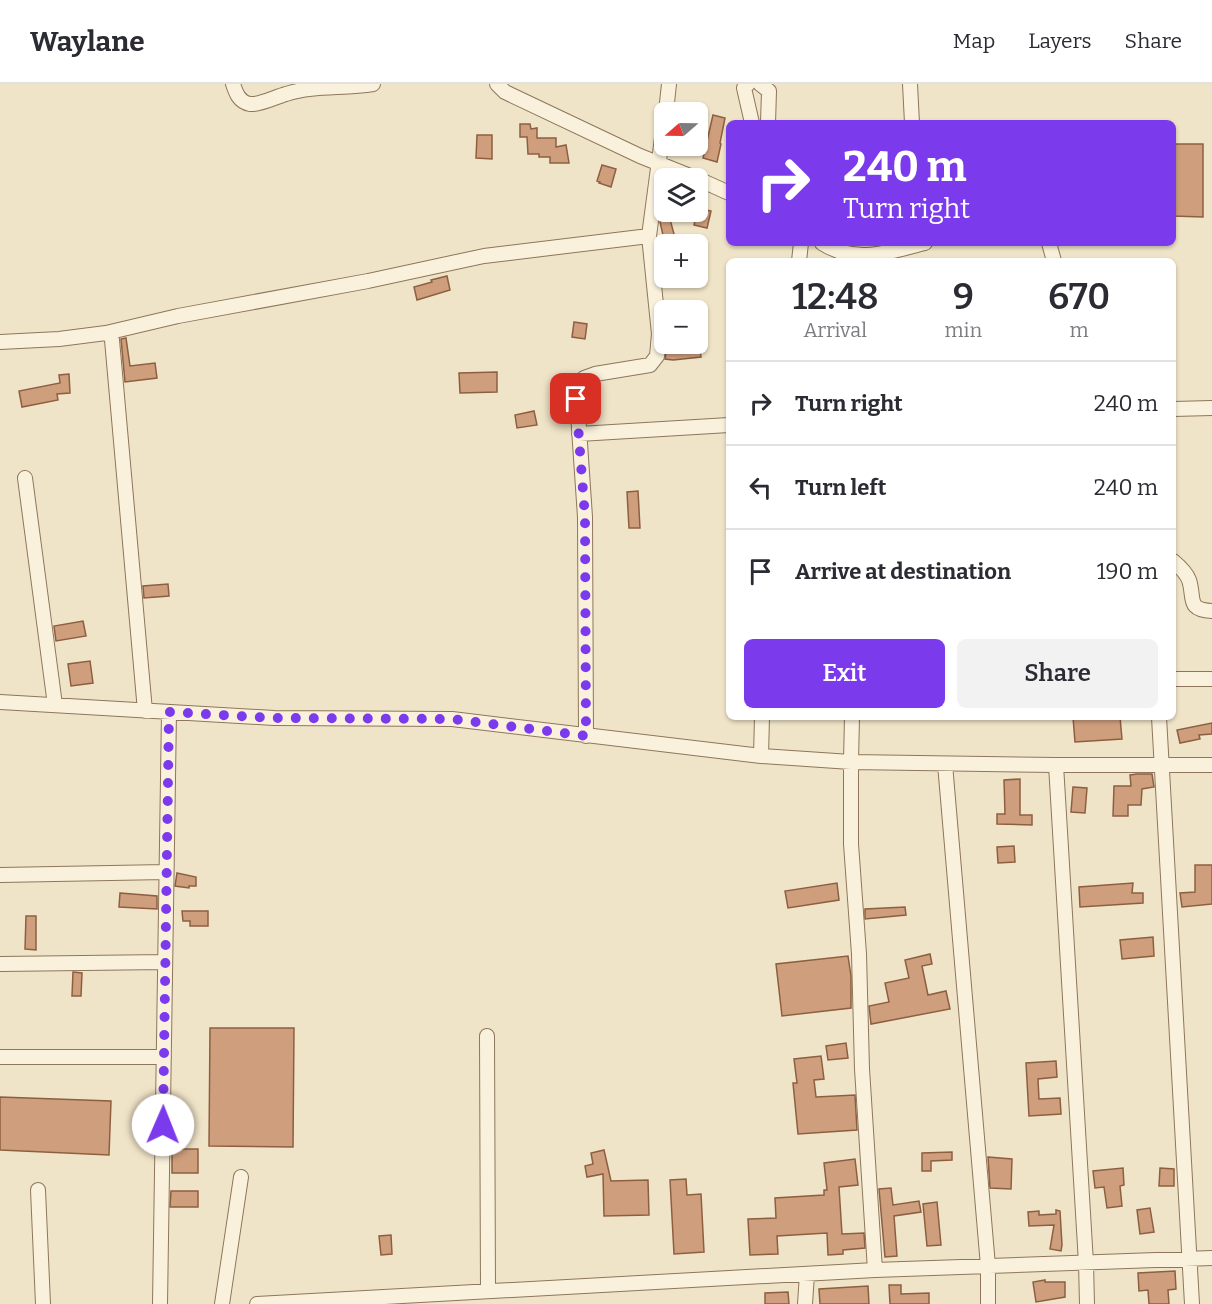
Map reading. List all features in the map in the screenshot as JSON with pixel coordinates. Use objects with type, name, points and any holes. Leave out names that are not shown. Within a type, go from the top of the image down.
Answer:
[{"type":"street","points":[[233,84],[238,97],[251,104],[298,90],[373,84]]},
{"type":"street","points":[[497,84],[505,92],[670,168]]},
{"type":"street","points":[[667,102],[669,84]]},
{"type":"street","points":[[748,84],[744,88],[751,120]]},
{"type":"street","points":[[760,84],[769,92],[768,120]]},
{"type":"street","points":[[910,84],[912,120]]},
{"type":"street","points":[[586,736],[585,517],[576,399],[584,378],[650,365],[657,356],[659,334],[649,236],[661,156]]},
{"type":"street","points":[[708,184],[726,192]]},
{"type":"street","points":[[0,342],[59,339],[106,333],[178,316],[368,281],[484,256],[649,236]]},
{"type":"street","points":[[826,246],[855,256],[876,256],[914,246]]},
{"type":"street","points":[[106,333],[112,340],[145,711]]},
{"type":"street","points":[[1176,409],[1212,408]]},
{"type":"street","points":[[579,434],[726,425]]},
{"type":"street","points":[[25,478],[55,705]]},
{"type":"street","points":[[1176,564],[1189,580],[1192,601],[1196,608],[1212,611]]},
{"type":"street","points":[[1176,679],[1212,679]]},
{"type":"street","points":[[0,702],[274,718],[452,719],[761,756],[851,762],[1212,765]]},
{"type":"street","points":[[160,1304],[169,712]]},
{"type":"street","points":[[761,756],[762,720]]},
{"type":"street","points":[[852,720],[851,844],[860,962],[862,1068],[875,1270]]},
{"type":"street","points":[[1159,720],[1192,1304]]},
{"type":"street","points":[[945,764],[988,1266],[988,1304]]},
{"type":"street","points":[[1056,765],[1087,1304]]},
{"type":"street","points":[[0,875],[166,872]]},
{"type":"street","points":[[0,964],[165,962]]},
{"type":"street","points":[[487,1036],[488,1291]]},
{"type":"street","points":[[0,1057],[164,1057]]},
{"type":"street","points":[[222,1304],[241,1177]]},
{"type":"street","points":[[38,1190],[43,1304]]},
{"type":"street","points":[[257,1304],[412,1300],[488,1291],[875,1270],[1212,1258]]},
{"type":"street","points":[[805,1304],[807,1274]]},
{"type":"building","points":[[713,115],[725,118],[717,162],[703,158],[708,156],[708,136]]},
{"type":"building","points":[[520,124],[530,124],[531,129],[537,128],[537,138],[556,138],[556,147],[566,145],[569,163],[550,163],[550,157],[528,154],[527,137],[520,137]]},
{"type":"building","points":[[477,135],[492,135],[492,159],[476,158]]},
{"type":"building","points":[[1176,144],[1203,144],[1203,217],[1176,216]]},
{"type":"building","points":[[602,165],[616,169],[611,187],[597,181]]},
{"type":"building","points":[[708,210],[711,211],[707,228],[694,225],[695,222],[708,222]]},
{"type":"building","points":[[660,222],[671,222],[674,234],[663,234]]},
{"type":"building","points":[[447,276],[450,290],[417,300],[414,287]]},
{"type":"building","points":[[574,322],[587,324],[585,339],[572,337]]},
{"type":"building","points":[[126,338],[130,366],[155,363],[157,378],[125,382],[121,339]]},
{"type":"building","points":[[666,354],[701,354],[701,357],[673,360],[665,359]]},
{"type":"building","points":[[497,372],[497,392],[460,393],[459,373]]},
{"type":"building","points":[[69,374],[70,393],[57,394],[58,400],[22,407],[19,391],[60,383],[59,375]]},
{"type":"building","points":[[534,411],[537,425],[517,428],[515,415]]},
{"type":"building","points":[[638,491],[640,528],[629,528],[627,492]]},
{"type":"building","points":[[168,584],[169,596],[144,598],[143,586]]},
{"type":"building","points":[[83,621],[86,636],[56,641],[54,626]]},
{"type":"building","points":[[90,661],[93,683],[71,686],[68,664]]},
{"type":"building","points":[[1073,720],[1120,720],[1122,739],[1075,742]]},
{"type":"building","points":[[1212,723],[1212,734],[1199,735],[1200,739],[1180,743],[1177,730]]},
{"type":"building","points":[[1152,774],[1154,787],[1142,789],[1141,805],[1128,805],[1128,816],[1113,816],[1114,786],[1131,786],[1130,775]]},
{"type":"building","points":[[1020,779],[1020,815],[1032,815],[1032,825],[997,824],[997,814],[1005,814],[1004,780]]},
{"type":"building","points":[[1073,787],[1087,788],[1085,813],[1071,812]]},
{"type":"building","points":[[1014,846],[1015,862],[998,863],[997,847]]},
{"type":"building","points":[[1195,865],[1212,865],[1212,904],[1182,907],[1180,893],[1195,892]]},
{"type":"building","points":[[177,873],[196,877],[196,886],[189,886],[189,888],[175,886]]},
{"type":"building","points":[[837,883],[839,900],[788,908],[785,891]]},
{"type":"building","points":[[1133,883],[1132,893],[1143,893],[1143,903],[1080,907],[1079,887]]},
{"type":"building","points":[[120,893],[157,896],[157,909],[119,907]]},
{"type":"building","points":[[905,907],[906,915],[865,919],[865,909]]},
{"type":"building","points":[[182,911],[208,911],[208,926],[190,926],[190,921],[183,921]]},
{"type":"building","points":[[26,916],[36,916],[36,950],[25,949]]},
{"type":"building","points":[[1153,937],[1154,956],[1122,959],[1120,940]]},
{"type":"building","points":[[930,954],[932,964],[922,966],[928,995],[946,991],[950,1009],[871,1024],[869,1006],[889,1002],[885,983],[909,978],[905,960]]},
{"type":"building","points":[[848,956],[851,976],[851,1008],[782,1016],[776,964]]},
{"type":"building","points":[[73,972],[82,973],[81,996],[72,996]]},
{"type":"building","points":[[210,1028],[294,1028],[293,1147],[209,1146]]},
{"type":"building","points":[[846,1043],[848,1058],[828,1060],[826,1046]]},
{"type":"building","points":[[821,1056],[824,1079],[814,1080],[816,1097],[855,1095],[857,1130],[798,1134],[793,1083],[797,1083],[794,1059]]},
{"type":"building","points":[[1056,1061],[1057,1077],[1038,1079],[1039,1099],[1060,1098],[1061,1114],[1029,1116],[1026,1063]]},
{"type":"building","points":[[0,1097],[111,1101],[109,1155],[0,1150]]},
{"type":"building","points":[[172,1149],[198,1149],[198,1173],[172,1173]]},
{"type":"building","points":[[604,1150],[611,1181],[648,1180],[649,1215],[604,1216],[603,1174],[587,1177],[585,1166],[593,1164],[591,1153]]},
{"type":"building","points":[[952,1152],[952,1160],[931,1161],[931,1171],[922,1171],[922,1153]]},
{"type":"building","points":[[988,1157],[1012,1159],[1011,1189],[990,1188]]},
{"type":"building","points":[[855,1159],[858,1185],[839,1187],[842,1234],[864,1233],[865,1248],[843,1250],[843,1254],[828,1255],[827,1233],[777,1236],[778,1254],[750,1255],[748,1219],[776,1218],[775,1198],[824,1195],[824,1190],[827,1190],[824,1163]]},
{"type":"building","points":[[1123,1168],[1124,1185],[1120,1186],[1122,1206],[1107,1208],[1104,1187],[1095,1188],[1093,1171]]},
{"type":"building","points":[[1160,1168],[1174,1169],[1174,1186],[1159,1186]]},
{"type":"building","points":[[686,1179],[687,1195],[701,1194],[704,1252],[674,1254],[670,1180]]},
{"type":"building","points":[[891,1188],[893,1205],[919,1201],[921,1212],[894,1216],[897,1256],[885,1257],[879,1189]]},
{"type":"building","points":[[171,1191],[198,1191],[198,1207],[170,1207]]},
{"type":"building","points":[[937,1202],[941,1245],[927,1246],[923,1204]]},
{"type":"building","points":[[1150,1208],[1154,1232],[1140,1234],[1137,1210]]},
{"type":"building","points":[[1056,1210],[1060,1211],[1061,1251],[1050,1249],[1054,1225],[1029,1226],[1028,1212],[1039,1211],[1039,1215],[1056,1214]]},
{"type":"building","points":[[391,1235],[392,1254],[381,1255],[379,1236]]},
{"type":"building","points":[[1175,1271],[1176,1289],[1168,1290],[1169,1304],[1149,1304],[1148,1290],[1139,1291],[1138,1273]]},
{"type":"building","points":[[1045,1280],[1045,1282],[1065,1282],[1065,1297],[1036,1302],[1033,1282]]},
{"type":"building","points":[[889,1285],[901,1285],[901,1294],[929,1293],[929,1304],[890,1304]]},
{"type":"building","points":[[868,1286],[869,1304],[820,1304],[819,1289]]},
{"type":"building","points":[[788,1292],[789,1304],[765,1304],[765,1293]]},
{"type":"route","points":[[163,1125],[169,712],[274,718],[452,719],[586,736],[585,517],[576,399]]}]
